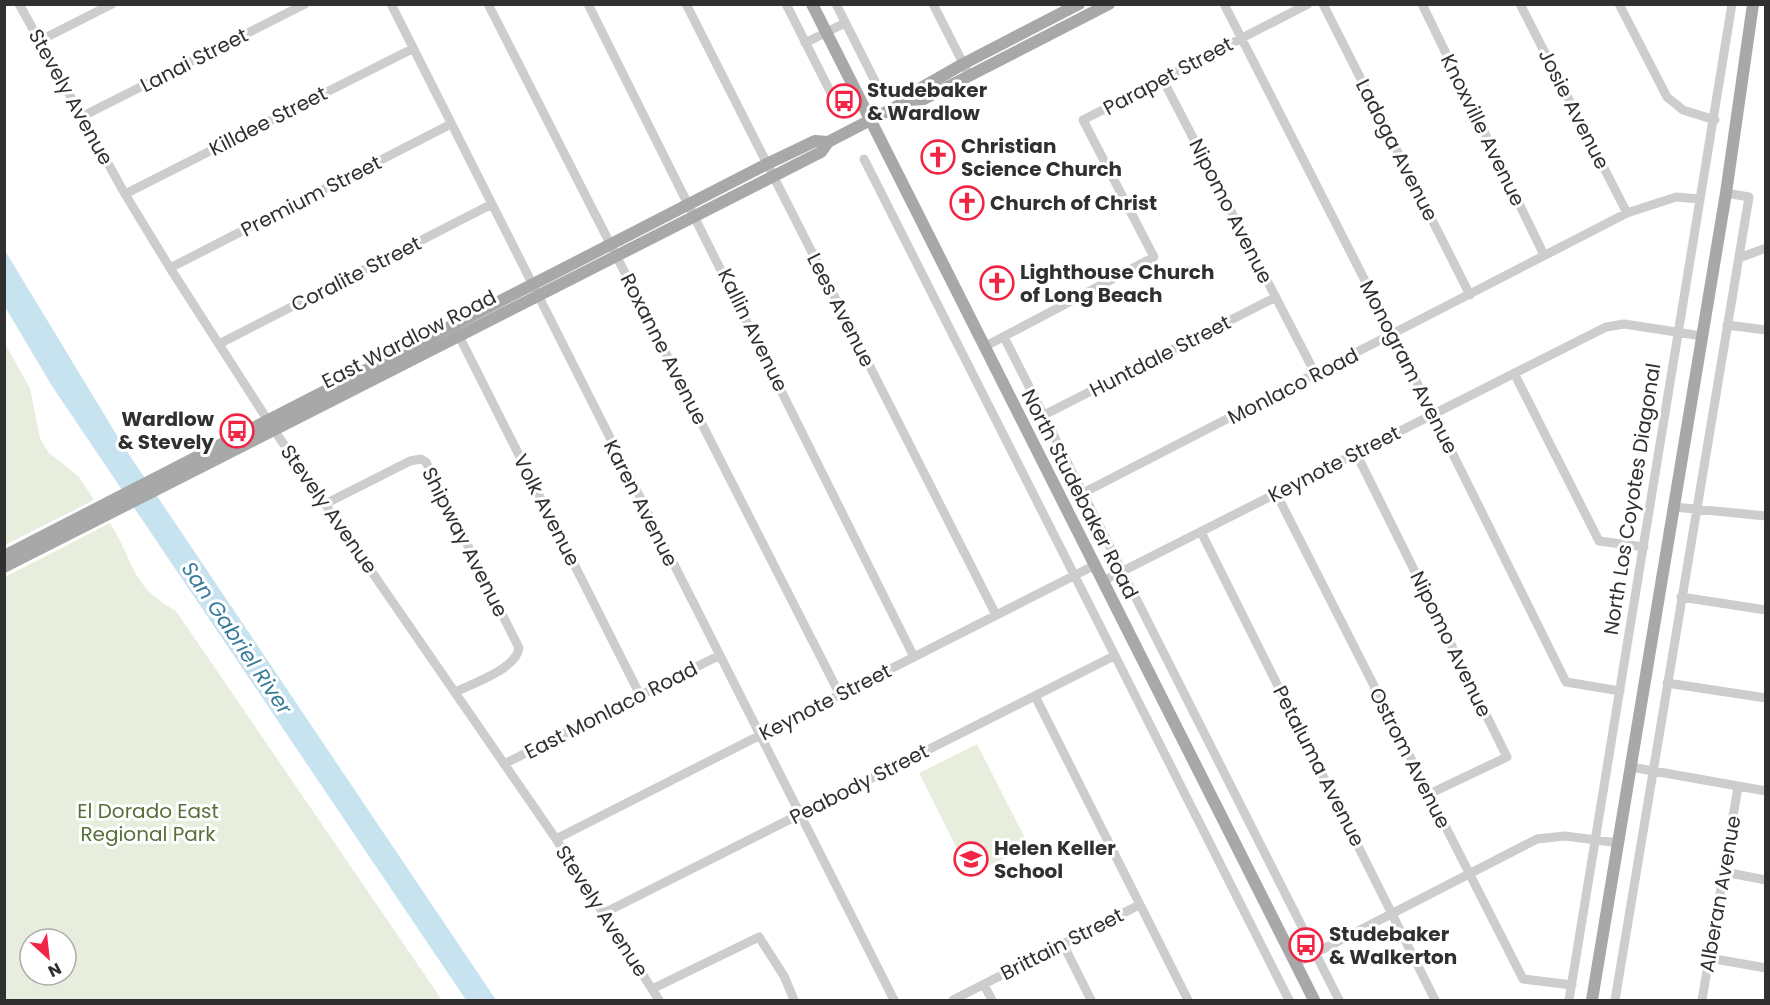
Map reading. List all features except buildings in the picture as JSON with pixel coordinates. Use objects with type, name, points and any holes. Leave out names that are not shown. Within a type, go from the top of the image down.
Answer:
[{"type":"main road","name":"North Studebaker Road","points":[[812,4],[1314,1000]]},
{"type":"main road","name":"East Wardlow Road","points":[[533,290],[616,255],[821,152],[828,142],[909,100],[921,88],[1079,4]]},
{"type":"main road","name":"East Wardlow Road","points":[[909,100],[924,99],[1109,4]]},
{"type":"main road","points":[[1592,1000],[1726,193],[1753,4]]},
{"type":"main road","name":"East Wardlow Road","points":[[4,567],[94,516],[533,290],[610,244],[689,203],[815,141],[828,142]]},
{"type":"main road","name":"East Wardlow Road","points":[[4,556],[94,516]]},
{"type":"street","name":"Stevely Avenue","points":[[20,4],[125,194],[170,268],[271,425],[556,839],[659,1000]]},
{"type":"street","points":[[39,41],[112,4]]},
{"type":"street","name":"Lanai Street","points":[[83,116],[305,4]]},
{"type":"street","name":"Karen Avenue","points":[[391,4],[533,290],[894,1000]]},
{"type":"street","name":"Roxanne Avenue","points":[[488,4],[840,695]]},
{"type":"street","name":"Kallin Avenue","points":[[588,4],[696,215],[914,657]]},
{"type":"street","name":"Lees Avenue","points":[[686,4],[996,615]]},
{"type":"street","points":[[786,4],[836,103]]},
{"type":"street","points":[[836,4],[880,91]]},
{"type":"street","points":[[933,4],[969,76]]},
{"type":"street","name":"Monogram Avenue","points":[[1224,4],[1433,414],[1566,682],[1620,691]]},
{"type":"street","points":[[1241,38],[1308,4]]},
{"type":"street","name":"Ladoga Avenue","points":[[1323,4],[1470,295]]},
{"type":"street","name":"Knoxville Avenue","points":[[1422,4],[1544,255]]},
{"type":"street","name":"Josie Avenue","points":[[1520,4],[1627,213]]},
{"type":"street","points":[[1619,4],[1667,97],[1683,110],[1715,120]]},
{"type":"street","name":"North Los Coyotes Diagonal","points":[[1569,1000],[1715,120],[1732,4]]},
{"type":"street","points":[[805,43],[845,22]]},
{"type":"street","name":"Parapet Street","points":[[984,348],[1154,257],[1083,120],[1241,38]]},
{"type":"street","name":"Killdee Street","points":[[125,194],[412,49]]},
{"type":"street","name":"Nipomo Avenue","points":[[1162,78],[1316,375]]},
{"type":"street","name":"Premium Street","points":[[170,268],[452,124]]},
{"type":"street","points":[[864,159],[1288,1000]]},
{"type":"street","points":[[1615,1000],[1749,197],[1726,193]]},
{"type":"street","name":"Monlaco Road","points":[[1083,493],[1627,213],[1676,197],[1701,199]]},
{"type":"street","name":"Coralite Street","points":[[219,344],[492,204]]},
{"type":"street","points":[[1739,258],[1766,248]]},
{"type":"street","name":"Huntdale Street","points":[[1044,415],[1276,297]]},
{"type":"street","name":"Keynote Street","points":[[1103,581],[1606,327],[1624,324],[1702,336]]},
{"type":"street","points":[[1727,325],[1766,330]]},
{"type":"street","name":"Volk Avenue","points":[[456,330],[640,695]]},
{"type":"street","name":"North Studebaker Road","points":[[1004,337],[1339,1000]]},
{"type":"street","points":[[1514,373],[1599,541],[1644,547]]},
{"type":"street","name":"Nipomo Avenue","points":[[1356,453],[1507,756],[1429,794]]},
{"type":"street","name":"Shipway Avenue","points":[[326,504],[410,461],[421,459],[426,462],[519,648],[518,655],[507,666],[454,693]]},
{"type":"street","name":"Ostrom Avenue","points":[[1276,493],[1523,979],[1572,985]]},
{"type":"street","points":[[1674,507],[1766,516]]},
{"type":"street","name":"Petaluma Avenue","points":[[1201,532],[1435,1000]]},
{"type":"street","name":"Keynote Street","points":[[556,839],[1095,565]]},
{"type":"street","points":[[1681,597],[1766,610]]},
{"type":"street","name":"East Monlaco Road","points":[[504,764],[718,656]]},
{"type":"street","name":"Peabody Street","points":[[604,914],[1114,656]]},
{"type":"street","points":[[1667,683],[1766,698]]},
{"type":"street","points":[[1035,696],[1188,1000]]},
{"type":"street","points":[[1631,767],[1766,791]]},
{"type":"street","name":"Alberan Avenue","points":[[1702,1000],[1738,787]]},
{"type":"street","points":[[1296,963],[1544,837],[1566,836],[1619,843]]},
{"type":"street","points":[[1724,872],[1766,880]]},
{"type":"street","name":"Brittain Street","points":[[953,1000],[1139,905]]},
{"type":"street","points":[[652,989],[759,937],[784,976],[794,1000]]},
{"type":"street","points":[[1063,944],[1091,1000]]},
{"type":"street","points":[[1709,958],[1766,968]]},
{"type":"street","points":[[984,985],[992,1000]]},
{"type":"green space","points":[[4,342],[30,388],[40,438],[48,452],[79,477],[94,500],[5,545]]},
{"type":"green space","name":"El Dorado East Regional Park","points":[[110,523],[141,582],[150,592],[176,611],[442,1000],[5,1000],[5,577]]},
{"type":"green space","points":[[977,744],[1029,846],[970,875],[919,773]]},
{"type":"water","name":"San Gabriel River","points":[[4,249],[124,447],[496,1000],[466,1000],[52,386],[5,307]]},
{"type":"place","name":"Studebaker & Wardlow","points":[[844,101]]},
{"type":"place","name":"Christian Science Church","points":[[938,157]]},
{"type":"place","name":"Church of Christ","points":[[967,203]]},
{"type":"place","name":"Lighthouse Church of Long Beach","points":[[997,283]]},
{"type":"place","name":"Wardlow & Stevely","points":[[237,431]]},
{"type":"place","name":"Helen Keller School","points":[[971,859]]},
{"type":"place","name":"Studebaker & Walkerton","points":[[1306,945]]}]
